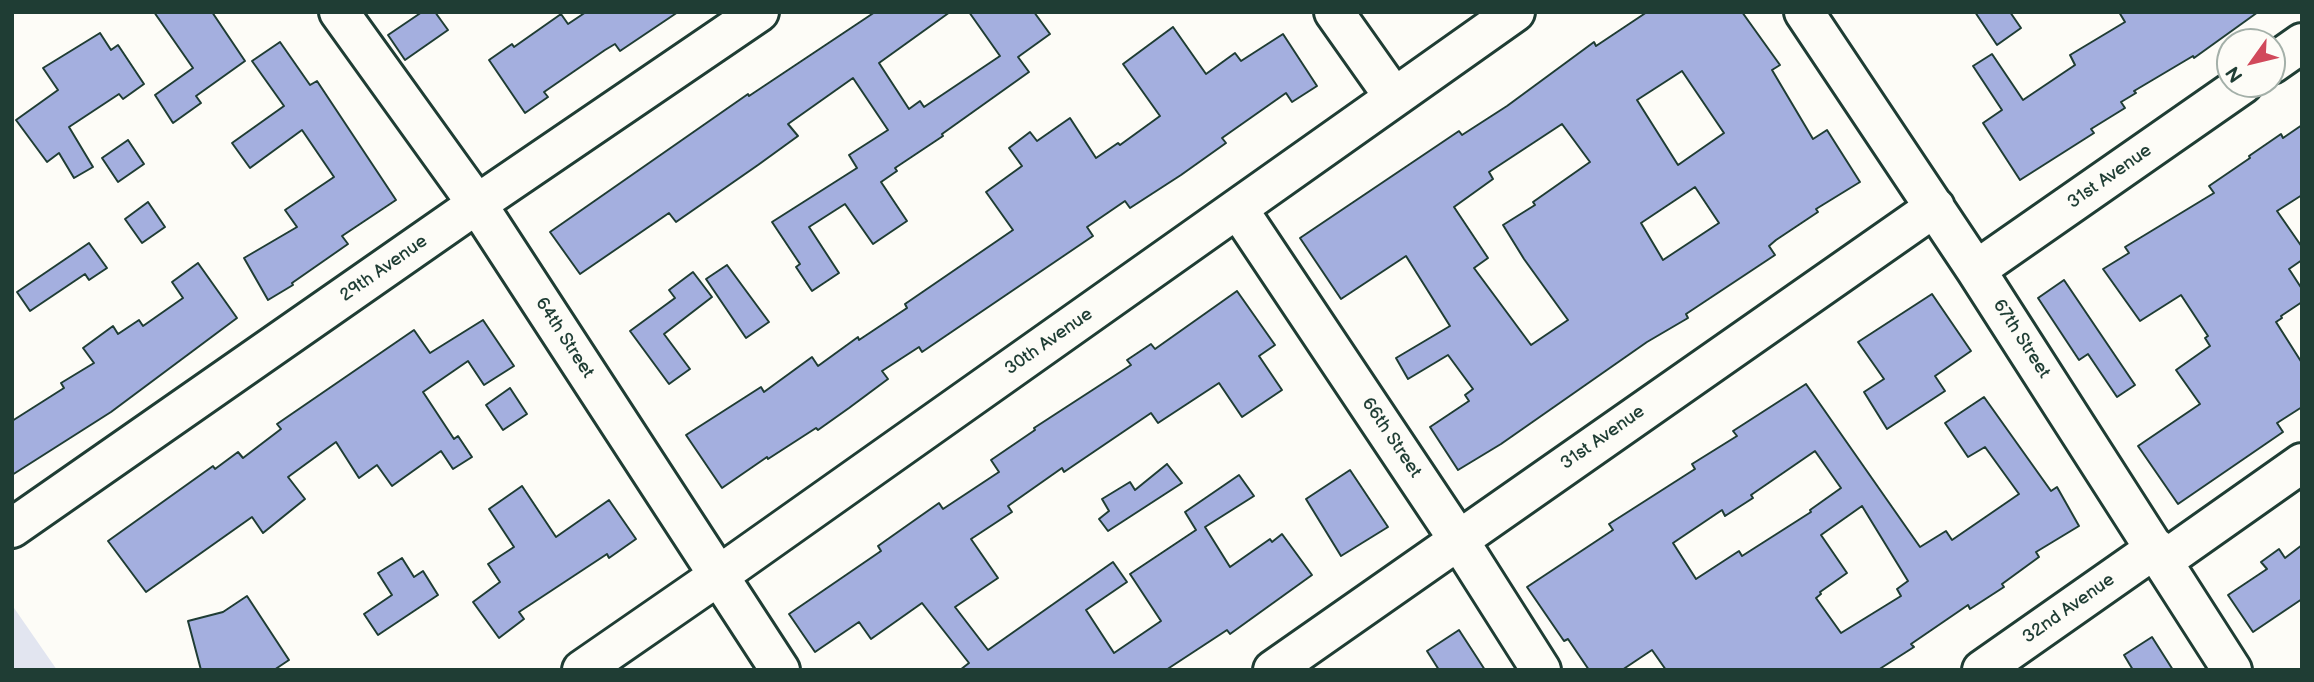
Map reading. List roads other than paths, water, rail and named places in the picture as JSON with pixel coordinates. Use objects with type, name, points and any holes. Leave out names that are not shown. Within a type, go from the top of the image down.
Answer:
[{"type":"street","name":"64th Street","points":[[339,12],[477,204],[780,670]]},
{"type":"street","name":"29th Avenue","points":[[12,528],[477,204],[759,12]]},
{"type":"street","points":[[1334,12],[1394,97]]},
{"type":"street","name":"30th Avenue","points":[[582,670],[1515,12]]},
{"type":"street","name":"67th Street","points":[[1804,12],[1976,270],[2232,670]]},
{"type":"street","points":[[2286,54],[2302,43]]},
{"type":"street","name":"31st Avenue","points":[[1976,270],[2223,98]]},
{"type":"street","name":"31st Avenue","points":[[1273,670],[1935,208]]},
{"type":"street","name":"66th Street","points":[[1238,209],[1458,539],[1541,670]]},
{"type":"street","name":"32nd Avenue","points":[[1982,670],[2302,463]]}]
